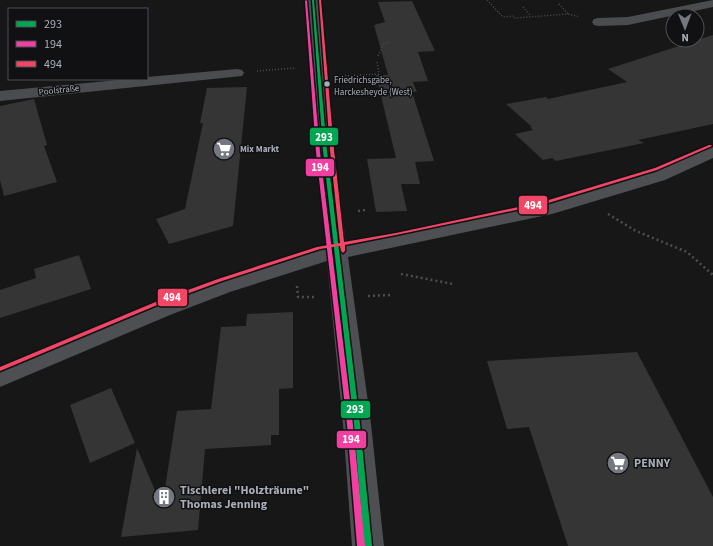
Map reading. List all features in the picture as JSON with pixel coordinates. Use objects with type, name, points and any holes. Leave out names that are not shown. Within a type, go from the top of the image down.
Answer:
[{"type":"main road","points":[[313,0],[325,150],[357,424],[368,546]]},
{"type":"main road","points":[[0,377],[113,329],[187,300],[321,255],[397,241],[545,210],[658,176],[713,152]]},
{"type":"street","points":[[598,22],[628,21],[713,3]]},
{"type":"street","name":"Poolstraße","points":[[0,96],[236,73]]},
{"type":"path","points":[[487,0],[503,17],[531,17],[568,14],[598,22]]},
{"type":"path","points":[[559,4],[568,14]]},
{"type":"path","points":[[523,7],[531,17]]},
{"type":"path","points":[[378,56],[384,44],[391,41]]},
{"type":"path","points":[[320,76],[380,74],[377,61]]},
{"type":"path","points":[[236,73],[300,68]]},
{"type":"path","points":[[588,197],[604,212],[636,230],[686,252],[713,275]]},
{"type":"path","points":[[401,274],[453,284]]},
{"type":"building","points":[[412,1],[435,51],[418,52],[428,81],[413,82],[417,92],[412,92],[434,161],[415,162],[420,184],[401,184],[407,211],[376,212],[367,159],[396,158],[376,75],[388,75],[374,25],[385,22],[378,2]]},
{"type":"building","points":[[713,35],[713,124],[638,140],[644,143],[556,161],[552,158],[543,160],[515,134],[533,130],[530,127],[532,127],[506,104],[546,97],[548,99],[627,82],[608,69],[673,48],[705,48],[705,38]]},
{"type":"building","points":[[247,87],[233,226],[169,244],[156,219],[185,209],[203,123],[200,123],[207,88]]},
{"type":"building","points":[[34,99],[47,145],[44,146],[57,182],[4,196],[0,180],[0,106]]},
{"type":"building","points":[[79,255],[91,289],[0,318],[0,290],[36,278],[34,269]]},
{"type":"building","points":[[293,312],[293,388],[279,389],[279,435],[271,435],[271,445],[205,449],[198,530],[121,537],[137,448],[162,507],[177,411],[211,409],[221,327],[246,326],[247,314]]},
{"type":"building","name":"PENNY","points":[[637,352],[713,497],[713,546],[568,546],[529,427],[507,429],[487,361]]},
{"type":"building","points":[[111,388],[135,443],[90,463],[70,405]]},
{"type":"transit line","name":"293","points":[[313,0],[325,151],[357,424],[368,546]]},
{"type":"transit line","name":"494","points":[[320,0],[332,150],[343,251]]},
{"type":"transit line","name":"194","points":[[306,1],[318,152],[350,425],[361,546]]},
{"type":"transit line","name":"494","points":[[0,369],[160,302],[220,280],[319,248],[396,234],[543,203],[656,169],[710,146]]},
{"type":"place","name":"Friedrichsgabe, Harckesheyde (West)","points":[[327,84]]},
{"type":"place","name":"Mix Markt","points":[[224,149]]},
{"type":"place","name":"PENNY","points":[[618,463]]},
{"type":"place","name":"Tischlerei \"Holzträume\" Thomas Jenning","points":[[164,497]]}]
